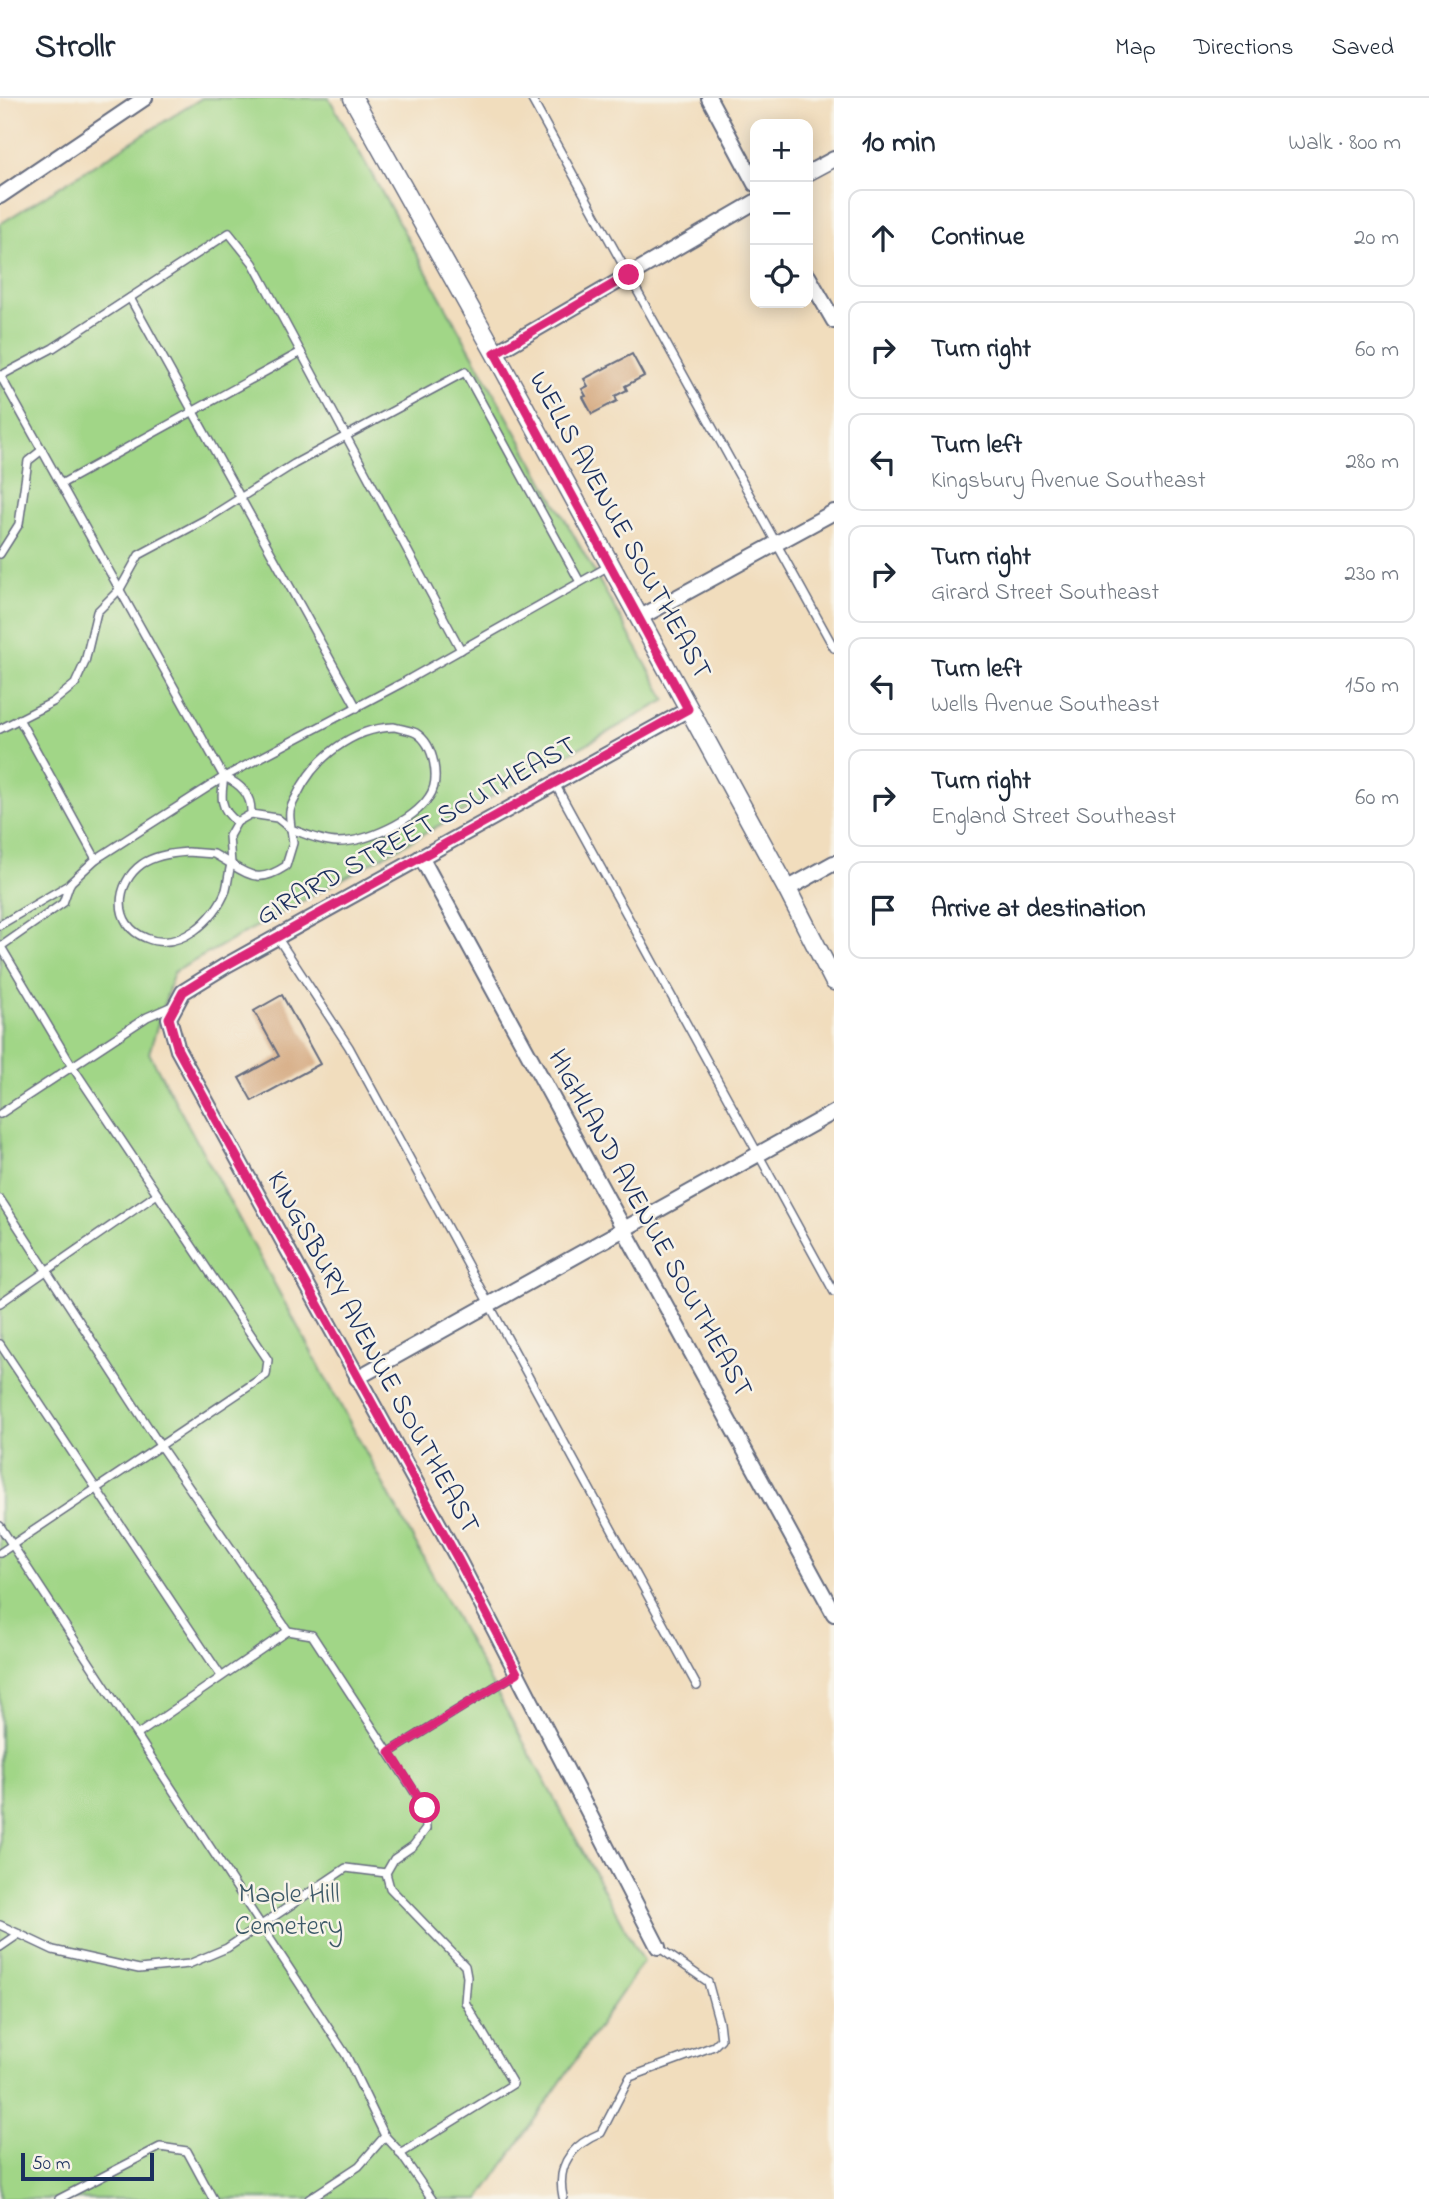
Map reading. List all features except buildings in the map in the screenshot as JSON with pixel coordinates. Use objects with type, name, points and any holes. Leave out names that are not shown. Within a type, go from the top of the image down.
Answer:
[{"type":"street","name":"WELLS AVENUE SOUTHEAST","points":[[353,98],[787,889],[834,981]]},
{"type":"street","points":[[709,98],[754,182]]},
{"type":"street","points":[[0,196],[140,99]]},
{"type":"street","points":[[813,170],[834,159]]},
{"type":"street","points":[[495,353],[750,205]]},
{"type":"street","points":[[813,285],[834,321]]},
{"type":"street","points":[[639,618],[834,512]]},
{"type":"street","name":"GIRARD STREET SOUTHEAST","points":[[176,1005],[183,992],[277,937],[688,709]]},
{"type":"street","name":"HIGHLAND AVENUE SOUTHEAST","points":[[421,858],[834,1615]]},
{"type":"street","points":[[787,889],[834,863]]},
{"type":"street","name":"KINGSBURY AVENUE SOUTHEAST","points":[[176,1005],[169,1018],[178,1050],[459,1561],[658,1947]]},
{"type":"street","points":[[357,1378],[834,1112]]},
{"type":"lane","points":[[531,98],[834,648]]},
{"type":"lane","points":[[251,814],[251,804],[246,793],[237,783],[224,777],[0,375],[53,348],[229,233],[253,263],[461,650]]},
{"type":"lane","points":[[130,298],[357,708]]},
{"type":"lane","points":[[61,485],[301,352]]},
{"type":"lane","points":[[0,729],[52,702],[75,684],[85,662],[97,612],[120,589],[139,555],[241,499],[294,464],[465,372],[580,582]]},
{"type":"lane","points":[[0,554],[19,524],[28,461],[42,450]]},
{"type":"lane","points":[[0,925],[70,883],[96,859],[224,777],[357,708],[610,565]]},
{"type":"lane","points":[[19,719],[96,859]]},
{"type":"lane","points":[[251,814],[237,822],[229,836],[231,864],[225,891],[216,909],[201,926],[183,938],[166,942],[145,938],[128,923],[120,906],[125,881],[142,863],[164,855],[188,852],[215,854],[231,864],[244,872],[262,878],[286,866],[293,843],[291,829],[290,811],[302,785],[331,751],[350,738],[377,728],[394,727],[416,733],[431,750],[435,770],[430,796],[410,815],[384,831],[337,842],[291,829],[277,818],[251,814]]},
{"type":"lane","points":[[224,777],[221,797],[227,815],[237,822]]},
{"type":"lane","points":[[555,783],[834,1292]]},
{"type":"lane","points":[[0,1553],[266,1375],[268,1360],[72,1066],[0,946],[63,903],[70,883]]},
{"type":"lane","points":[[277,937],[349,1047],[697,1686]]},
{"type":"lane","points":[[0,1114],[147,1017],[176,1005]]},
{"type":"lane","points":[[0,1303],[156,1194]]},
{"type":"lane","points":[[0,1199],[161,1447],[288,1630],[312,1635],[425,1808],[426,1829],[413,1846],[394,1859],[386,1873],[390,1888],[465,1966],[465,2002],[513,2084],[400,2154]]},
{"type":"lane","points":[[0,1344],[221,1676]]},
{"type":"lane","points":[[0,1526],[346,2055],[385,2136],[432,2199]]},
{"type":"lane","points":[[137,1735],[288,1630]]},
{"type":"lane","points":[[390,1752],[517,1673]]},
{"type":"lane","points":[[0,1925],[53,1950],[139,1969],[189,1964],[227,1948],[346,1868],[386,1873]]},
{"type":"lane","points":[[0,1947],[19,1934]]},
{"type":"lane","points":[[563,2197],[561,2184],[566,2158],[583,2140],[601,2133],[630,2077],[714,2046],[721,2039],[708,1982],[658,1947]]},
{"type":"lane","points":[[309,2199],[359,2166],[385,2136]]},
{"type":"lane","points":[[59,2199],[160,2147],[187,2151],[213,2199]]},
{"type":"green space","name":"Maple Hill Cemetery","points":[[202,98],[329,98],[666,700],[174,972],[149,1053],[643,1962],[480,2199],[0,2199],[0,224]]},
{"type":"route","points":[[425,1808],[390,1752],[517,1673],[459,1561],[178,1050],[169,1018],[183,992],[225,966],[688,709],[495,353],[629,275]]}]
